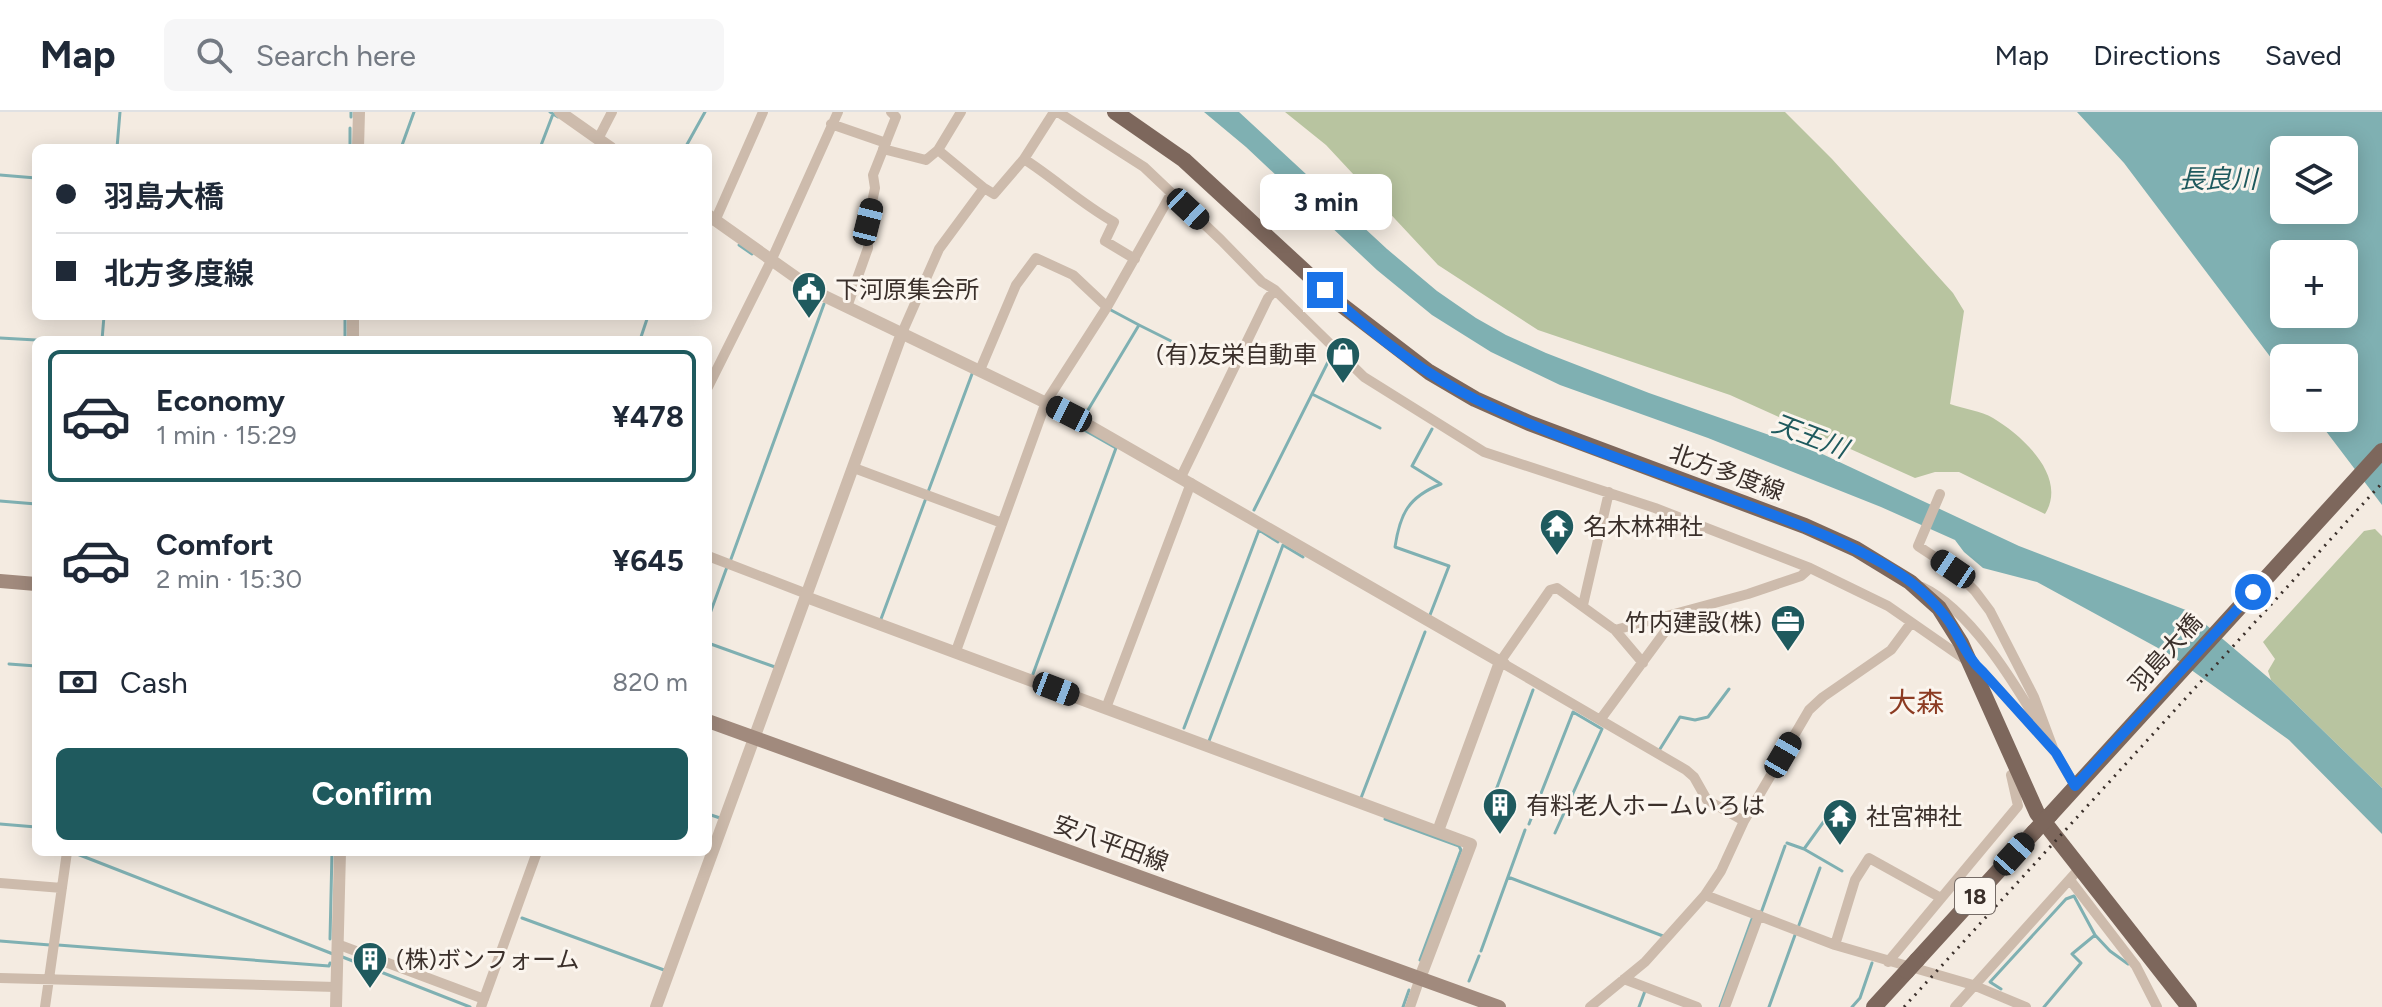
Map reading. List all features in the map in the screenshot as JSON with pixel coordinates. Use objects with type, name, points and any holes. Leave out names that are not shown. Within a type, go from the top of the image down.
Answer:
[{"type":"main road","name":"北方多度線","points":[[1115,112],[1184,160],[1339,303],[1429,372],[1475,399],[1529,423],[1805,526],[1867,555],[1910,582],[1939,608],[1970,662],[2037,813],[2075,875],[2189,1007]]},
{"type":"main road","name":"羽島大橋","points":[[2078,784],[2382,451]]},
{"type":"main road","points":[[0,581],[32,584]]},
{"type":"main road","name":"安八平田線","points":[[712,722],[1499,1007]]},
{"type":"main road","name":"18","points":[[1874,1007],[2078,784]]},
{"type":"street","points":[[358,144],[359,112]]},
{"type":"street","points":[[560,112],[605,144]]},
{"type":"street","points":[[598,139],[612,112]]},
{"type":"street","points":[[763,112],[712,218],[771,261],[818,293],[1046,402],[1186,480],[1686,770],[1694,777],[1707,800],[1744,821]]},
{"type":"street","points":[[712,379],[771,261],[838,112]]},
{"type":"street","points":[[847,307],[868,248],[868,222],[875,188],[873,175],[896,117],[891,112]]},
{"type":"street","points":[[831,124],[926,160],[938,150],[961,112]]},
{"type":"street","points":[[938,150],[994,194],[1024,159],[1056,112],[1144,167],[1364,377],[1484,452],[1609,492],[1810,568],[1888,606],[1983,672],[2056,753]]},
{"type":"street","points":[[1024,159],[1114,222],[1105,241],[1135,259]]},
{"type":"street","points":[[712,855],[902,333],[939,249],[984,188]]},
{"type":"street","points":[[956,651],[1046,402],[1107,307],[1171,194]]},
{"type":"street","points":[[980,370],[1016,285],[1036,258],[1073,275],[1107,307]]},
{"type":"street","points":[[1106,708],[1186,480],[1268,298],[1275,290]]},
{"type":"street","points":[[854,468],[1002,523]]},
{"type":"street","points":[[1583,605],[1609,492]]},
{"type":"street","points":[[1940,494],[1918,546],[1953,569],[1990,611],[2034,697],[2056,753]]},
{"type":"street","points":[[712,558],[1471,844],[1410,1007]]},
{"type":"street","points":[[1615,630],[1801,576],[1810,568]]},
{"type":"street","points":[[1910,582],[1934,593],[1974,632],[2003,669],[2078,784]]},
{"type":"street","points":[[1438,831],[1502,663],[1550,590],[1557,588],[1615,630],[1643,663]]},
{"type":"street","points":[[1600,720],[1678,614]]},
{"type":"street","points":[[1590,1007],[1645,962],[1705,895],[1809,710],[1891,650],[1911,623]]},
{"type":"street","points":[[1888,962],[2018,806],[2011,775]]},
{"type":"street","points":[[45,1007],[66,856]]},
{"type":"street","points":[[336,1007],[340,856]]},
{"type":"street","points":[[337,946],[482,1003],[536,856]]},
{"type":"street","points":[[656,1007],[712,856]]},
{"type":"street","points":[[1835,945],[1855,880],[1869,858],[1941,898]]},
{"type":"street","points":[[1955,1007],[2075,875],[2136,966],[2157,1007]]},
{"type":"street","points":[[0,883],[62,888]]},
{"type":"street","points":[[1705,895],[1835,945],[1973,985],[2026,1007]]},
{"type":"street","points":[[1725,1007],[1759,915]]},
{"type":"street","points":[[0,978],[336,987]]},
{"type":"street","points":[[1624,979],[1697,1007]]},
{"type":"green space","points":[[1285,112],[1785,112],[1832,159],[1953,293],[1964,311],[1950,404],[1993,418],[2029,447],[2047,472],[2051,486],[2051,500],[2045,514],[1959,472],[1935,472],[1915,478],[1730,395],[1538,330],[1438,265],[1326,145]]},
{"type":"green space","points":[[2375,529],[2382,536],[2382,788],[2271,680],[2268,671],[2275,659],[2263,642],[2364,531]]},
{"type":"water","points":[[1204,112],[1239,112],[1437,291],[1506,335],[1649,393],[1818,452],[2019,546],[2191,612],[2271,680],[2382,788],[2382,834],[2289,740],[2169,654],[2037,582],[1983,568],[1955,540],[1881,507],[1708,438],[1560,385],[1491,352],[1432,315],[1377,270],[1246,147]]},
{"type":"water","name":"長良川","points":[[2077,112],[2382,112],[2382,505],[2327,432],[2358,432],[2358,344],[2270,344],[2270,356],[2124,163]]},
{"type":"waterway","points":[[117,144],[120,112]]},
{"type":"waterway","points":[[351,112],[351,117]]},
{"type":"waterway","points":[[402,144],[414,112]]},
{"type":"waterway","points":[[550,112],[558,117]]},
{"type":"waterway","points":[[687,144],[705,112]]},
{"type":"waterway","points":[[542,144],[553,114]]},
{"type":"waterway","points":[[350,128],[350,144]]},
{"type":"waterway","points":[[0,175],[32,178]]},
{"type":"waterway","points":[[739,245],[752,254]]},
{"type":"waterway","points":[[731,559],[824,304]]},
{"type":"waterway","points":[[1085,415],[1139,325],[1109,309]]},
{"type":"waterway","points":[[102,336],[104,320]]},
{"type":"waterway","points":[[345,320],[345,336]]},
{"type":"waterway","points":[[641,336],[647,320]]},
{"type":"waterway","points":[[1139,325],[1171,341]]},
{"type":"waterway","points":[[0,338],[32,340]]},
{"type":"waterway","points":[[1254,510],[1330,358]]},
{"type":"waterway","points":[[928,492],[972,374]]},
{"type":"waterway","points":[[1312,394],[1380,428]]},
{"type":"waterway","points":[[1056,414],[1116,448]]},
{"type":"waterway","points":[[1430,615],[1449,566],[1395,547],[1403,516],[1413,501],[1441,484],[1412,466],[1432,429]]},
{"type":"waterway","points":[[1033,674],[1116,448]]},
{"type":"waterway","points":[[881,619],[926,498]]},
{"type":"waterway","points":[[0,501],[32,504]]},
{"type":"waterway","points":[[1259,530],[1278,542]]},
{"type":"waterway","points":[[1184,728],[1259,530]]},
{"type":"waterway","points":[[1209,741],[1283,545],[1303,557]]},
{"type":"waterway","points":[[712,608],[727,567]]},
{"type":"waterway","points":[[1361,798],[1425,632]]},
{"type":"waterway","points":[[712,644],[775,667]]},
{"type":"waterway","points":[[9,664],[32,666]]},
{"type":"waterway","points":[[1660,749],[1680,717],[1695,720],[1708,717],[1729,689]]},
{"type":"waterway","points":[[1489,809],[1533,690]]},
{"type":"waterway","points":[[1529,824],[1573,712],[1602,729],[1555,833]]},
{"type":"waterway","points":[[712,815],[720,818]]},
{"type":"waterway","points":[[1787,843],[1804,849],[1827,817]]},
{"type":"waterway","points":[[1385,819],[1459,846],[1461,850],[1420,960]]},
{"type":"waterway","points":[[0,824],[32,827]]},
{"type":"waterway","points":[[1481,951],[1525,830]]},
{"type":"waterway","points":[[1761,913],[1785,846]]},
{"type":"waterway","points":[[1804,849],[1842,871]]},
{"type":"waterway","points":[[82,856],[333,954]]},
{"type":"waterway","points":[[330,939],[332,856]]},
{"type":"waterway","points":[[1799,925],[1820,868]]},
{"type":"waterway","points":[[1508,877],[1663,936]]},
{"type":"waterway","points":[[2001,989],[1990,982],[2066,899],[2074,896],[2095,935],[2072,954],[2081,963],[2044,1007]]},
{"type":"waterway","points":[[522,918],[664,970]]},
{"type":"waterway","points":[[1720,1007],[1752,919]]},
{"type":"waterway","points":[[1769,1007],[1795,935]]},
{"type":"waterway","points":[[2095,935],[2128,964]]},
{"type":"waterway","points":[[0,941],[50,945]]},
{"type":"waterway","points":[[58,945],[329,966],[330,963]]},
{"type":"waterway","points":[[340,956],[470,1007]]},
{"type":"waterway","points":[[1469,981],[1479,956]]},
{"type":"waterway","points":[[1852,1007],[1860,998],[1872,963]]},
{"type":"waterway","points":[[1403,1007],[1409,990]]},
{"type":"waterway","points":[[1639,1007],[1645,991]]},
{"type":"railway","points":[[1904,1007],[2382,483]]},
{"type":"place","name":"下河原集会所","points":[[809,320]]},
{"type":"place","name":"(有)友栄自動車","points":[[1343,385]]},
{"type":"place","name":"名木林神社","points":[[1557,557]]},
{"type":"place","name":"竹内建設(株)","points":[[1788,653]]},
{"type":"place","name":"有料老人ホームいろは","points":[[1500,836]]},
{"type":"place","name":"社宮神社","points":[[1840,847]]},
{"type":"place","name":"(株)ボンフォーム","points":[[370,990]]},
{"type":"district","name":"大森","points":[[1916,702]]},
{"type":"route","points":[[1325,290],[1429,372],[1475,399],[1580,443],[1805,526],[1888,567],[1939,608],[1970,662],[1983,672],[2023,720],[2056,753],[2075,786],[2253,592]]},
{"type":"water label","name":"天王川","points":[[1810,436]]}]
